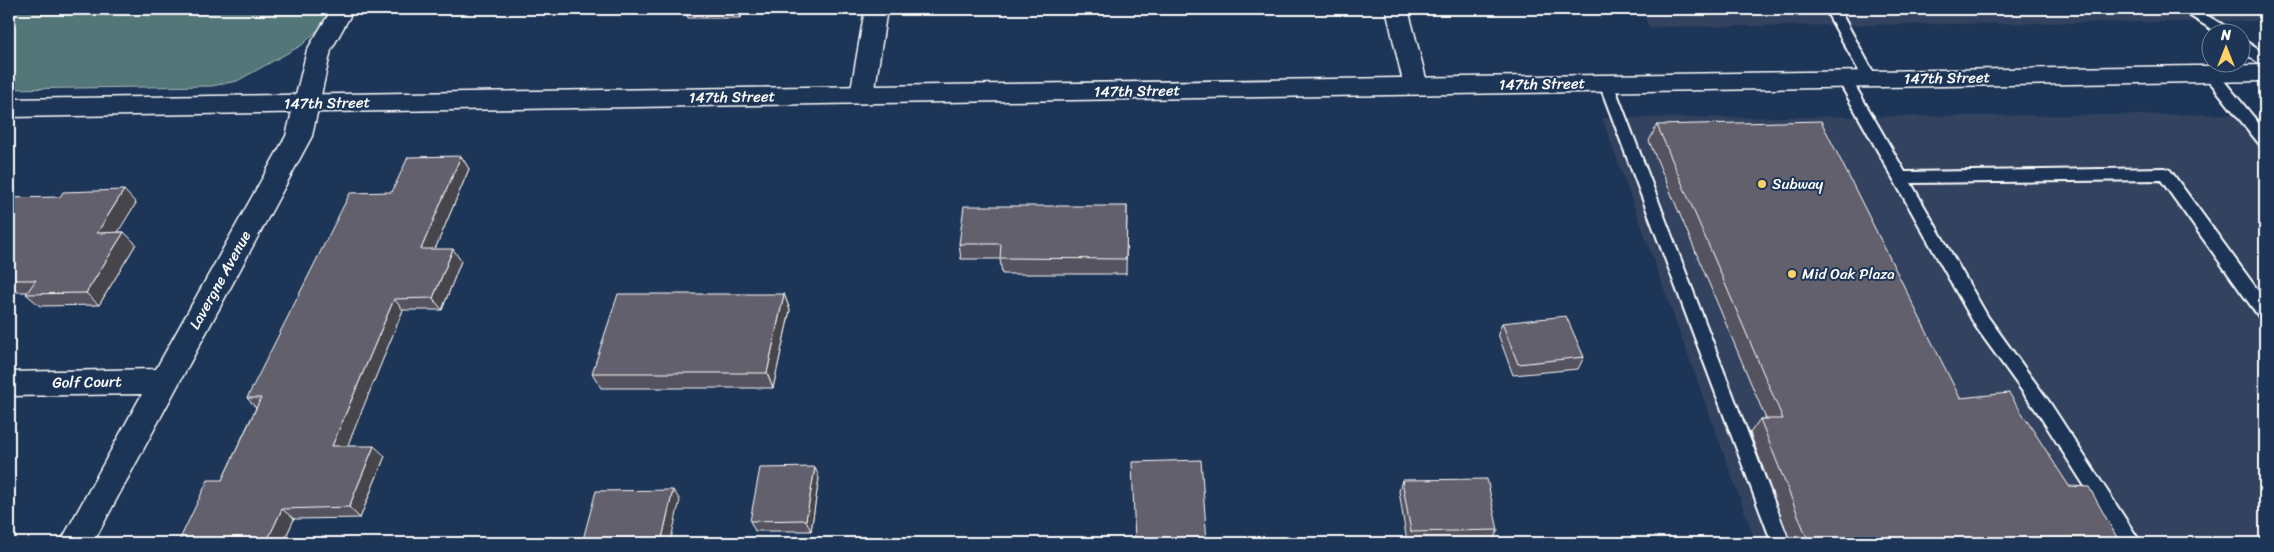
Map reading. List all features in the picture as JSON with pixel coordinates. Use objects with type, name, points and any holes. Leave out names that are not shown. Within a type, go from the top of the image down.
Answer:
[{"type":"main road","name":"Lavergne Avenue","points":[[76,543],[299,136],[319,50],[343,9]]},
{"type":"main road","points":[[862,95],[876,9]]},
{"type":"main road","points":[[1397,9],[1416,86]]},
{"type":"main road","name":"147th Street","points":[[9,108],[2265,73]]},
{"type":"main road","name":"Golf Court","points":[[9,384],[165,381]]},
{"type":"lane","points":[[1832,9],[1870,79]]},
{"type":"lane","points":[[2186,9],[2208,22]]},
{"type":"lane","points":[[2252,51],[2265,61]]},
{"type":"lane","points":[[2211,74],[2265,141]]},
{"type":"lane","points":[[1845,80],[1982,322],[2044,408],[2132,543]]},
{"type":"lane","points":[[1606,84],[1781,543]]},
{"type":"lane","points":[[1900,178],[2165,174],[2265,312]]},
{"type":"shaded area","points":[[1641,9],[2265,9],[2265,21],[1649,27]]},
{"type":"shaded area","name":"Mid Oak Plaza","points":[[2265,114],[2265,543],[1756,543],[1602,118]]},
{"type":"green space","points":[[9,9],[331,9],[319,29],[302,45],[237,81],[212,86],[9,89]]},
{"type":"building","name":"Mid Oak Plaza","points":[[1821,121],[1960,398],[2009,393],[2069,486],[2089,487],[2120,543],[1809,543],[1760,419],[1783,419],[1657,125]]},
{"type":"building","points":[[461,156],[421,249],[453,249],[433,298],[394,299],[332,446],[374,446],[349,507],[282,509],[268,539],[235,540],[233,543],[178,543],[208,480],[222,480],[261,398],[247,398],[350,193],[392,192],[408,157]]},
{"type":"building","points":[[124,190],[97,233],[124,232],[86,293],[26,294],[36,280],[9,280],[9,198],[60,197],[63,192]]},
{"type":"building","points":[[964,206],[1127,206],[1126,259],[1000,258],[1001,244],[959,244]]},
{"type":"building","points":[[618,294],[784,294],[767,373],[592,373]]},
{"type":"building","points":[[1566,316],[1584,357],[1518,364],[1502,323]]},
{"type":"building","points":[[1201,460],[1207,542],[1135,543],[1132,462]]},
{"type":"building","points":[[815,467],[806,520],[750,521],[760,468]]},
{"type":"building","points":[[1487,479],[1498,530],[1411,532],[1402,480]]},
{"type":"building","points":[[673,490],[661,543],[582,543],[596,491]]},
{"type":"place","name":"Subway","points":[[1762,184]]},
{"type":"place","name":"Mid Oak Plaza","points":[[1792,274]]}]
